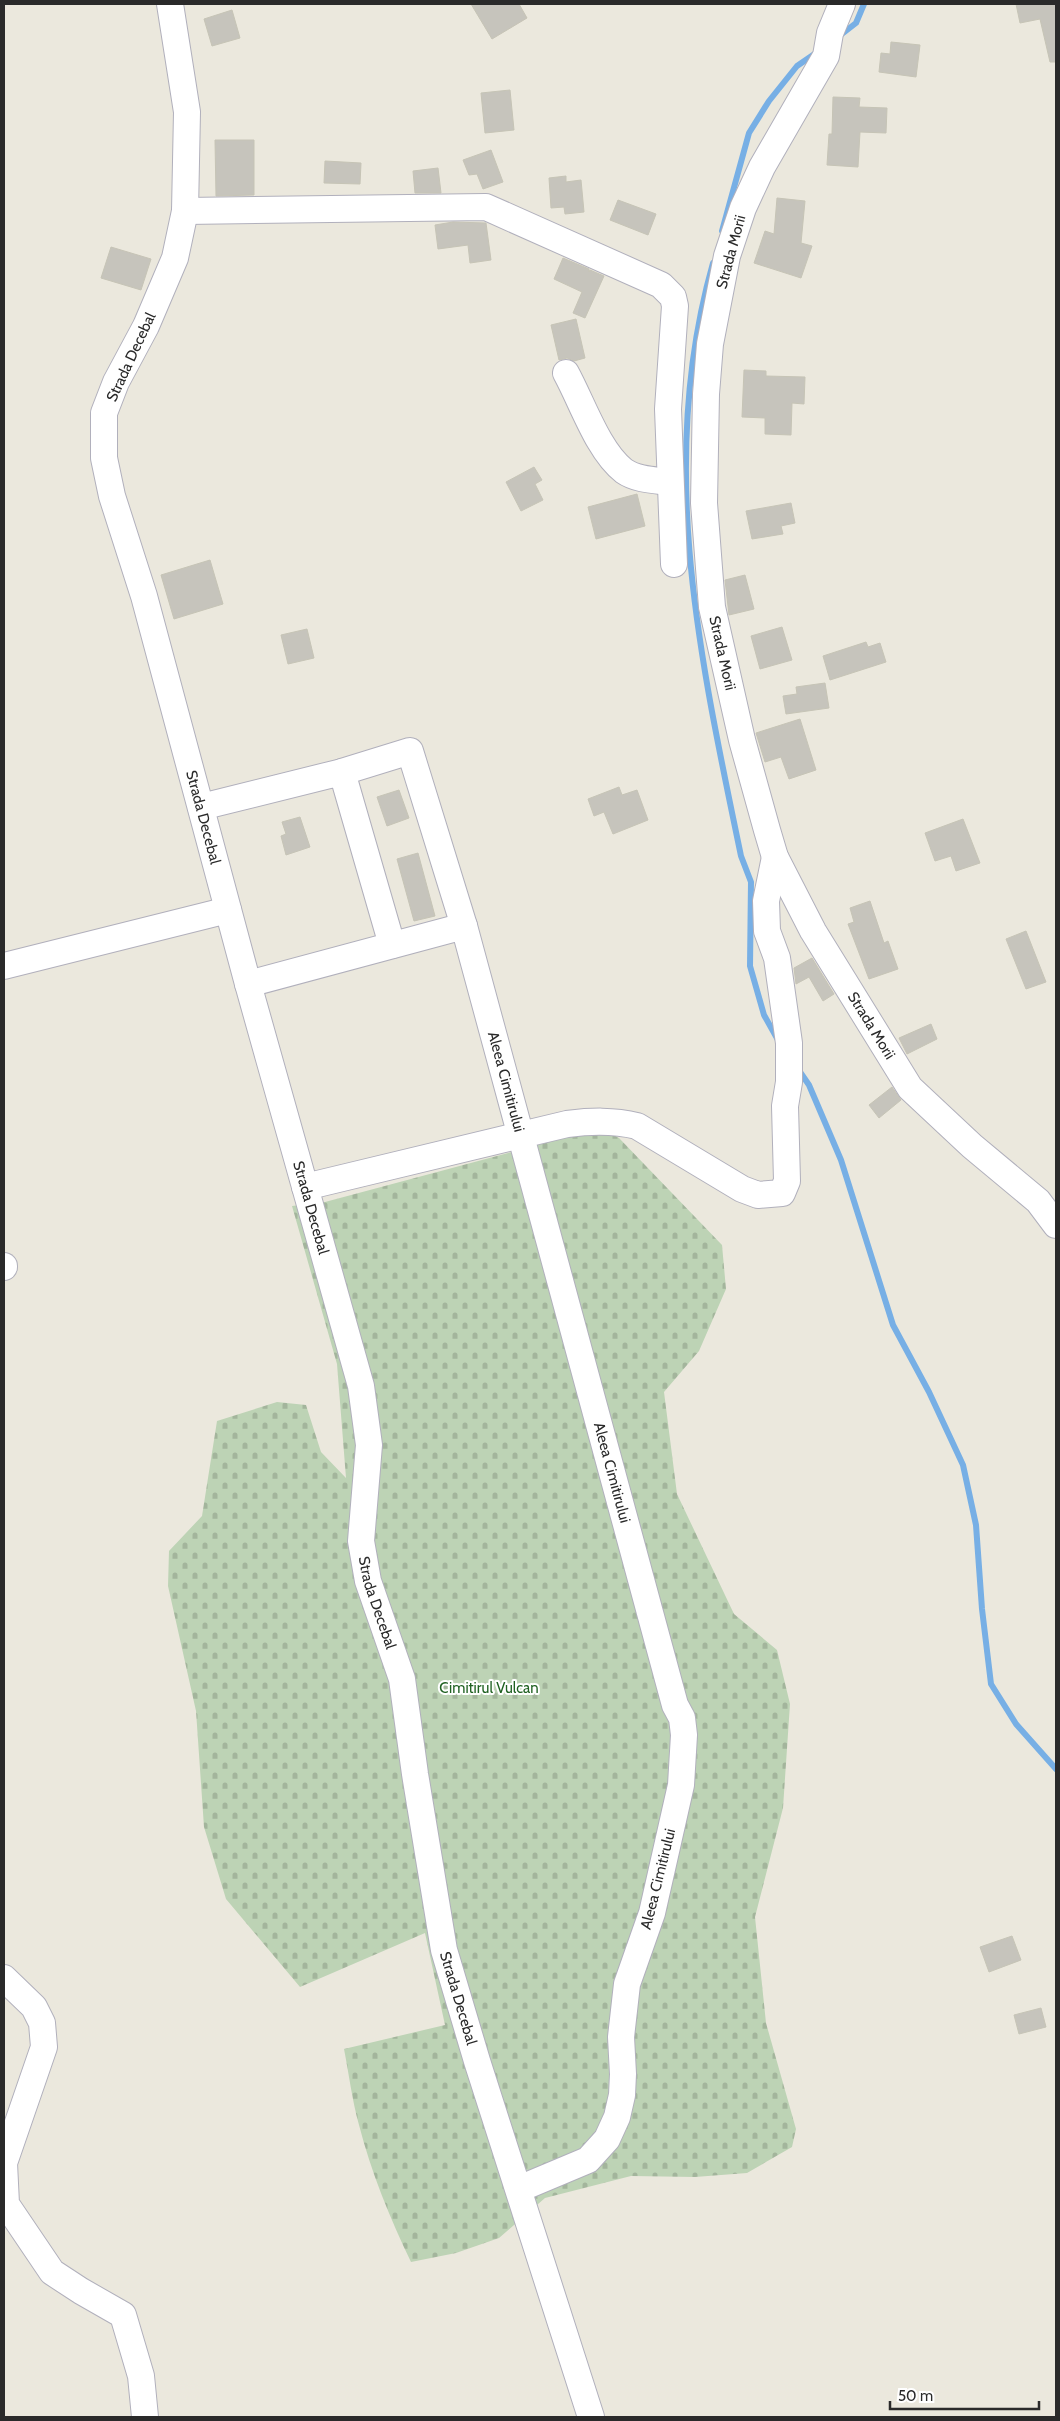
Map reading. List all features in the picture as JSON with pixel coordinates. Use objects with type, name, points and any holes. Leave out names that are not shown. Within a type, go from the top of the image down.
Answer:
[{"type":"street","name":"Strada Decebal","points":[[170,4],[187,112],[184,211],[175,258],[146,326],[116,382],[104,413],[104,458],[112,496],[144,596],[248,984],[361,1386],[369,1445],[362,1541],[368,1581],[402,1679],[415,1774],[444,1950],[477,2061],[591,2417]]},
{"type":"street","name":"Strada Morii","points":[[842,4],[828,45],[762,167],[743,208],[728,256],[693,341],[706,394],[704,503],[712,607],[742,740],[775,857],[813,931],[910,1088],[972,1146],[1038,1201],[1056,1225]]},
{"type":"street","points":[[184,211],[486,207],[661,285],[673,296],[675,306],[693,341],[668,410],[674,564]]},
{"type":"street","points":[[566,373],[610,456],[625,471],[649,480],[670,482]]},
{"type":"street","name":"Aleea Cimitirului","points":[[342,772],[410,751],[464,926],[675,1705],[682,1718],[685,1750],[681,1785],[652,1913],[627,1984],[620,2037],[623,2074],[622,2095],[617,2117],[607,2139],[588,2160],[519,2189]]},
{"type":"street","points":[[201,807],[342,772],[392,945]]},
{"type":"street","points":[[305,1187],[587,1121],[618,1122],[636,1126],[742,1189],[758,1195],[782,1193],[786,1181],[785,1106],[789,1082],[789,1043],[777,958],[767,931],[766,901],[775,857]]},
{"type":"street","points":[[4,966],[228,910]]},
{"type":"street","points":[[248,984],[464,926]]},
{"type":"street","points":[[4,1978],[34,2007],[42,2023],[44,2047],[4,2163],[6,2204],[52,2272],[81,2292],[123,2315],[141,2376],[144,2417]]},
{"type":"green space","name":"Cimitirul Vulcan","points":[[601,1128],[619,1138],[722,1245],[726,1289],[699,1351],[664,1392],[677,1494],[734,1614],[777,1650],[790,1704],[783,1808],[755,1917],[766,2023],[796,2129],[792,2147],[747,2173],[695,2177],[631,2176],[545,2198],[499,2238],[456,2253],[411,2262],[388,2212],[369,2160],[352,2097],[344,2049],[445,2025],[425,1933],[300,1987],[226,1899],[204,1827],[196,1711],[168,1586],[169,1551],[202,1516],[217,1421],[277,1402],[306,1405],[321,1452],[346,1478],[337,1364],[292,1206],[325,1202]]},
{"type":"building","points":[[471,4],[519,4],[527,18],[492,39]]},
{"type":"building","points":[[1016,4],[1056,4],[1056,62],[1050,62],[1040,19],[1020,23]]},
{"type":"building","points":[[232,10],[240,38],[212,46],[204,19]]},
{"type":"building","points":[[891,42],[920,45],[916,77],[879,72],[881,53],[890,54]]},
{"type":"building","points":[[510,90],[514,130],[485,133],[481,93]]},
{"type":"building","points":[[833,97],[860,98],[859,107],[887,108],[886,133],[860,132],[858,167],[827,165],[829,134],[832,134]]},
{"type":"building","points":[[215,140],[254,140],[254,195],[216,196]]},
{"type":"building","points":[[491,150],[503,182],[483,189],[477,174],[469,175],[463,160]]},
{"type":"building","points":[[325,161],[361,163],[360,184],[324,183]]},
{"type":"building","points":[[438,168],[441,193],[415,193],[413,171]]},
{"type":"building","points":[[566,176],[566,182],[581,180],[584,212],[565,214],[564,207],[551,208],[549,178]]},
{"type":"building","points":[[777,198],[805,201],[801,243],[812,246],[801,278],[754,263],[765,231],[774,234]]},
{"type":"building","points":[[618,200],[656,214],[648,235],[610,220]]},
{"type":"building","points":[[453,222],[486,223],[491,260],[470,263],[468,245],[438,249],[435,225]]},
{"type":"building","points":[[111,247],[151,259],[141,290],[101,278]]},
{"type":"building","points":[[563,258],[589,269],[589,272],[590,270],[604,276],[585,318],[573,313],[582,292],[554,279]]},
{"type":"building","points":[[576,319],[585,358],[574,361],[567,358],[559,360],[551,325]]},
{"type":"building","points":[[744,370],[766,371],[766,376],[805,377],[804,404],[792,403],[791,435],[765,434],[765,418],[742,417]]},
{"type":"building","points":[[534,467],[542,480],[535,484],[543,500],[521,511],[506,482]]},
{"type":"building","points":[[637,494],[645,526],[596,539],[588,507]]},
{"type":"building","points":[[791,503],[795,523],[781,526],[783,534],[752,539],[746,511]]},
{"type":"building","points":[[210,560],[223,604],[174,619],[161,575]]},
{"type":"building","points":[[745,575],[754,609],[729,615],[725,580]]},
{"type":"building","points":[[782,627],[792,660],[760,669],[751,636]]},
{"type":"building","points":[[307,629],[314,658],[288,664],[281,635]]},
{"type":"building","points":[[866,642],[868,647],[880,643],[886,662],[830,680],[823,656]]},
{"type":"building","points":[[825,683],[829,708],[786,714],[783,696],[797,694],[796,687]]},
{"type":"building","points":[[800,719],[816,770],[789,779],[781,757],[765,762],[756,733]]},
{"type":"building","points":[[619,787],[622,795],[637,790],[648,820],[613,834],[604,812],[594,816],[588,799]]},
{"type":"building","points":[[399,790],[409,818],[387,826],[377,797]]},
{"type":"building","points":[[300,817],[310,847],[286,855],[281,836],[286,834],[282,822]]},
{"type":"building","points":[[963,819],[980,863],[956,871],[951,856],[935,861],[925,833]]},
{"type":"building","points":[[418,853],[435,916],[414,921],[397,859]]},
{"type":"building","points":[[870,901],[884,943],[888,941],[898,969],[869,979],[848,924],[854,922],[850,908]]},
{"type":"building","points":[[1026,931],[1046,982],[1026,989],[1006,939]]},
{"type":"building","points":[[812,958],[834,994],[823,1001],[809,977],[796,984],[794,968]]},
{"type":"building","points":[[931,1024],[937,1039],[907,1054],[899,1038]]},
{"type":"building","points":[[892,1087],[901,1100],[879,1118],[869,1105]]},
{"type":"building","points":[[1012,1936],[1021,1960],[989,1972],[980,1947]]},
{"type":"building","points":[[1041,2008],[1046,2027],[1019,2034],[1014,2015]]},
{"type":"waterway","points":[[838,37],[856,23],[864,4]]},
{"type":"waterway","points":[[722,231],[749,133],[769,101],[797,66],[816,53]]},
{"type":"waterway","points":[[713,263],[696,338],[688,412],[686,486],[690,560],[711,708],[741,856],[751,882],[750,966],[764,1015],[778,1040]]},
{"type":"waterway","points":[[798,1069],[809,1085],[841,1160],[893,1325],[929,1392],[963,1465],[976,1525],[982,1609],[991,1684],[1016,1724],[1056,1769]]}]
